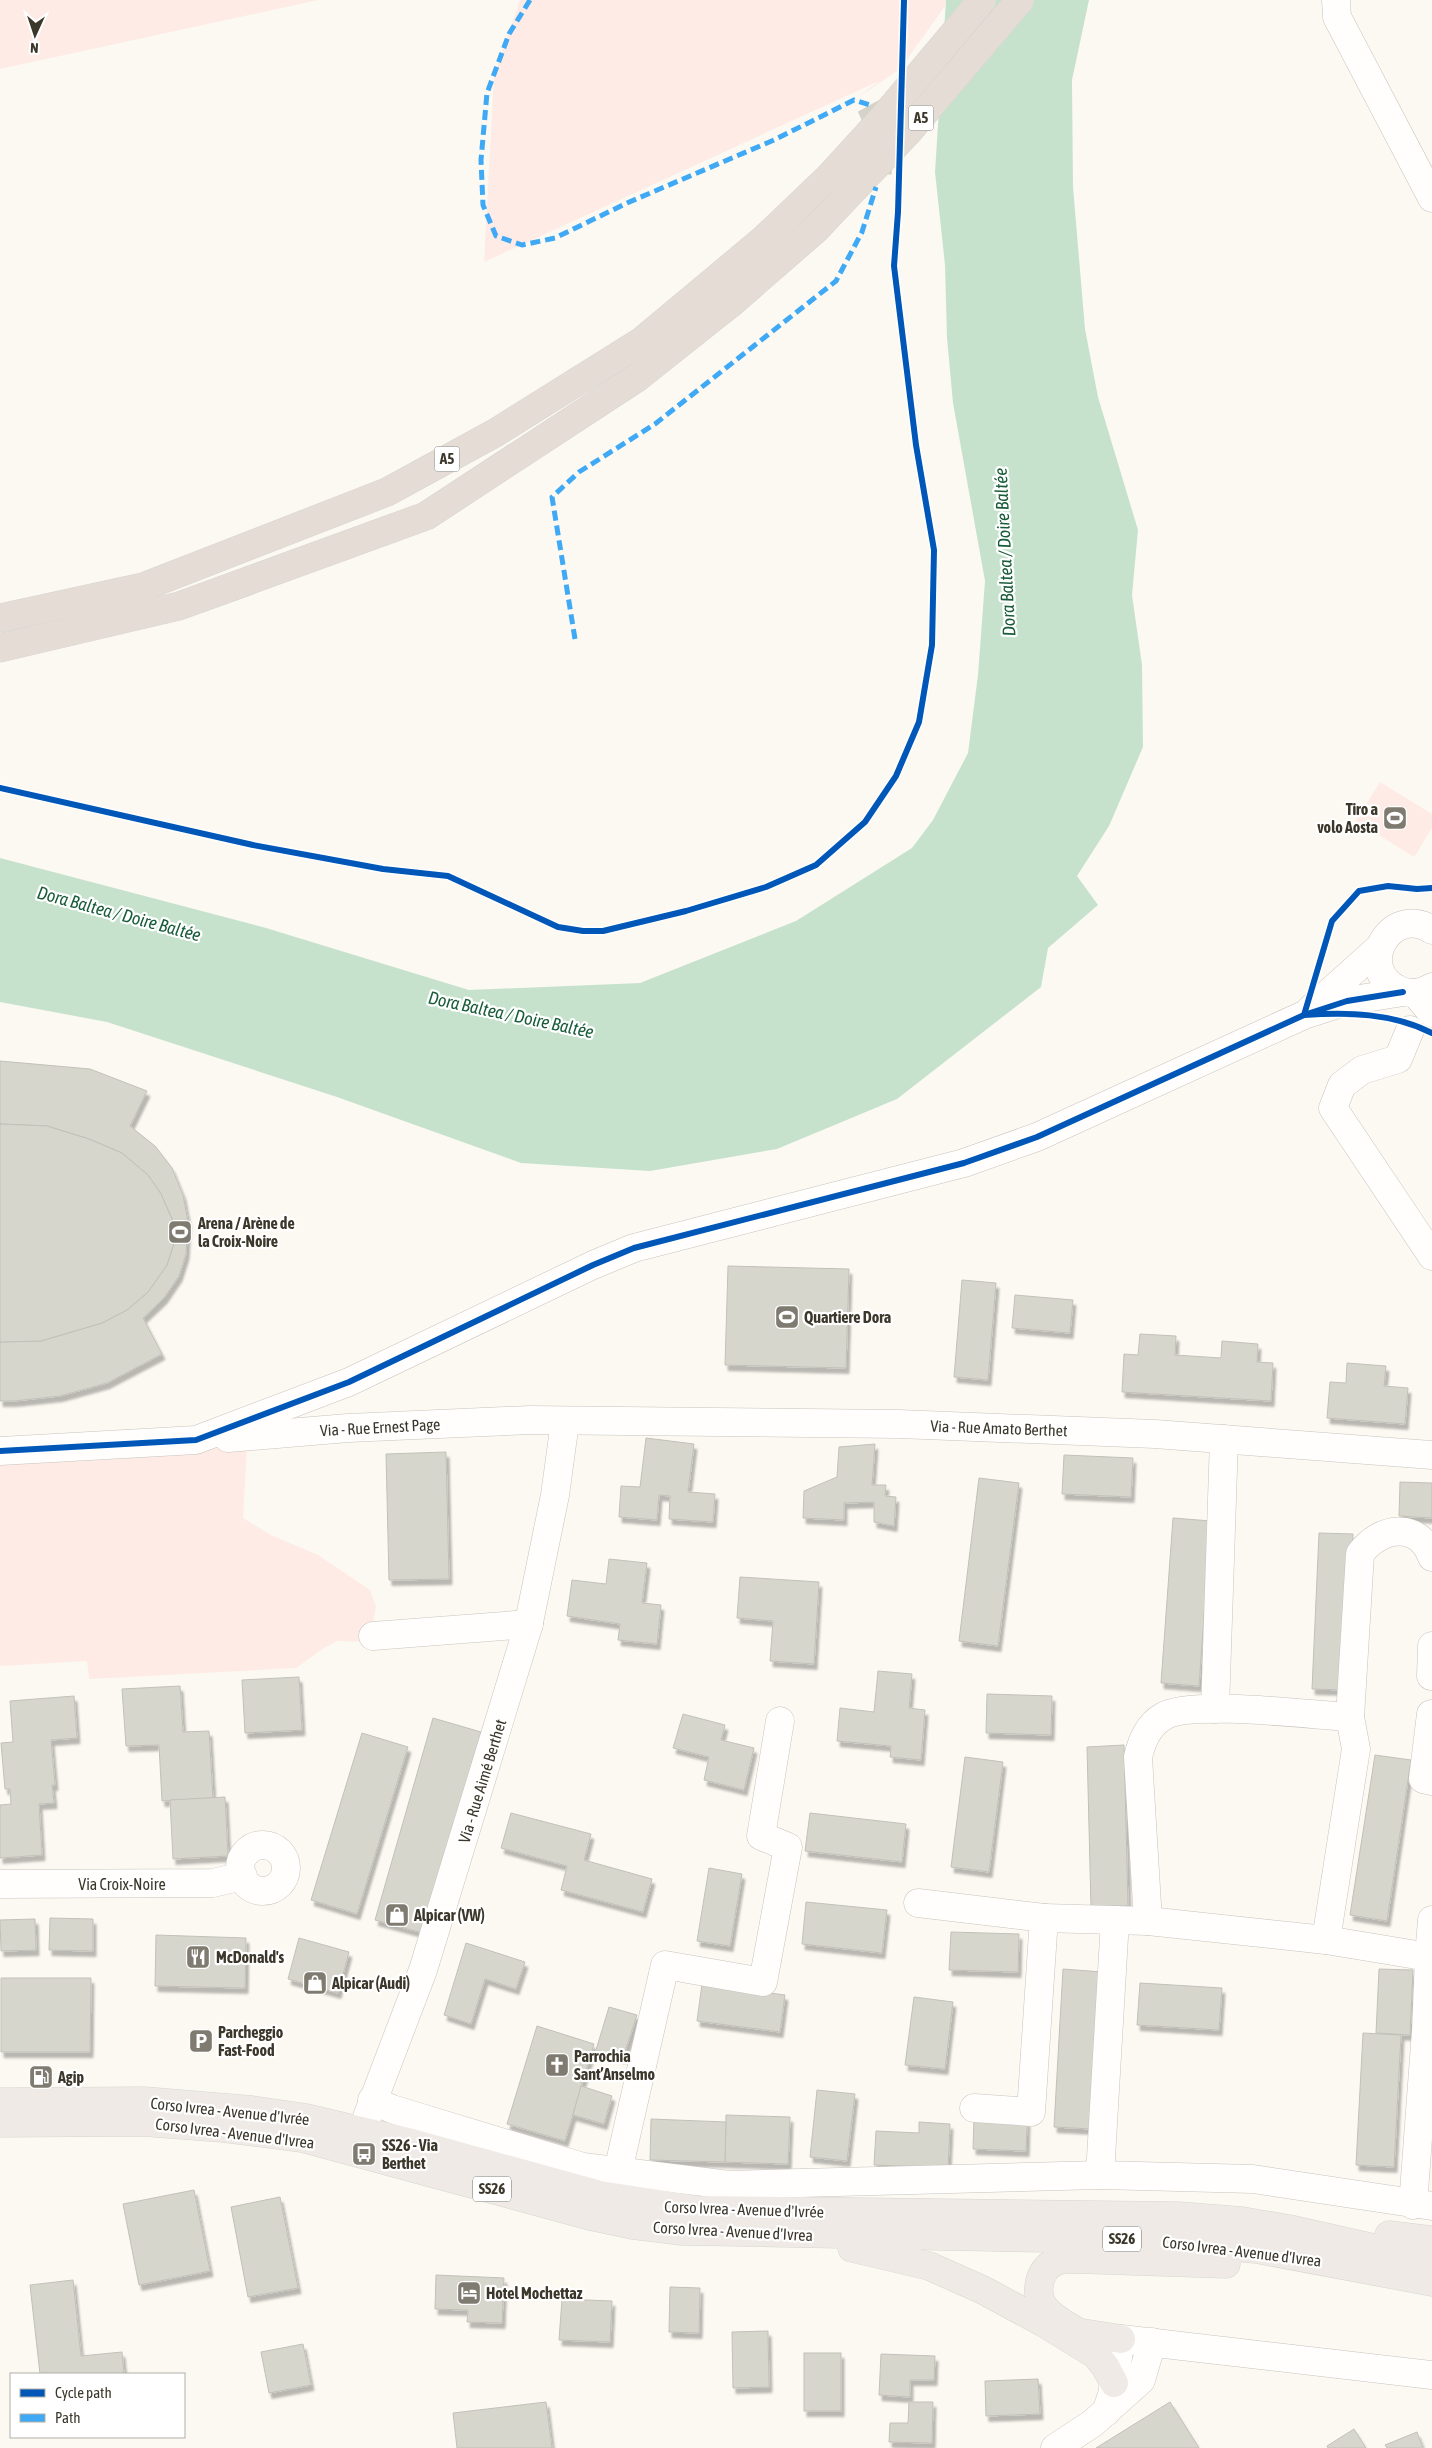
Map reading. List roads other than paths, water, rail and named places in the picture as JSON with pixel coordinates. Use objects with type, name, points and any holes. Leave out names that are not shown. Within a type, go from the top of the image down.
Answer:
[{"type":"highway","name":"A5","points":[[0,618],[143,587],[387,492],[495,434],[642,340],[763,240],[829,177],[883,118],[982,0]]},
{"type":"highway","name":"A5","points":[[0,648],[179,606],[426,516],[638,377],[730,304],[815,230],[908,134],[1020,0]]},
{"type":"main road","name":"Corso Ivrea - Avenue d'Ivrée","points":[[0,2102],[103,2100],[159,2102],[252,2110],[307,2118],[362,2130],[600,2195],[696,2210],[1178,2216],[1289,2229]]},
{"type":"main road","name":"Corso Ivrea - Avenue d'Ivrea","points":[[0,2123],[143,2122],[223,2128],[302,2138],[590,2216],[632,2225],[682,2231],[1150,2240],[1256,2249],[1356,2266]]},
{"type":"main road","name":"Corso Ivrea - Avenue d'Ivrea","points":[[1289,2229],[1432,2260]]},
{"type":"main road","points":[[1289,2229],[1380,2234],[1432,2240]]},
{"type":"main road","points":[[776,2234],[883,2253],[929,2266],[984,2290],[1044,2323],[1096,2356],[1105,2366],[1114,2383]]},
{"type":"main road","points":[[1079,2333],[1050,2313],[1040,2299],[1040,2283],[1043,2274],[1048,2267],[1061,2259],[1328,2268],[1356,2266],[1384,2279],[1432,2296]]},
{"type":"main road","name":"SS26","points":[[1356,2266],[1432,2282]]},
{"type":"main road","points":[[1044,2323],[1079,2333],[1121,2338]]},
{"type":"street","points":[[1336,0],[1336,17],[1432,198]]},
{"type":"street","points":[[1304,1015],[1380,947],[1394,929],[1404,925],[1430,927]]},
{"type":"street","points":[[1380,947],[1378,958],[1385,980],[1421,996]]},
{"type":"street","points":[[196,1440],[349,1382],[584,1269],[634,1248],[964,1163],[1037,1136],[1304,1015],[1347,1001],[1421,996]]},
{"type":"street","points":[[1410,1030],[1398,1059],[1362,1070],[1355,1075],[1342,1085],[1333,1108],[1432,1256]]},
{"type":"street","name":"Via - Rue Ernest Page","points":[[0,1451],[196,1440],[357,1428],[530,1420],[565,1422]]},
{"type":"street","name":"Via - Rue Amato Berthet","points":[[565,1422],[899,1424],[1224,1439],[1432,1455]]},
{"type":"street","name":"Via - Rue Aimé Berthet","points":[[362,2130],[423,1970],[529,1624],[555,1495],[565,1422]]},
{"type":"street","points":[[1215,1709],[1224,1439]]},
{"type":"street","points":[[1326,1940],[1356,1749],[1350,1717],[1360,1554],[1367,1544],[1377,1536],[1388,1532],[1400,1532],[1412,1535],[1422,1541],[1432,1557]]},
{"type":"street","points":[[373,1636],[529,1624]]},
{"type":"street","points":[[1431,1676],[1432,1646]]},
{"type":"street","points":[[1148,1921],[1138,1757],[1142,1741],[1150,1727],[1162,1716],[1178,1710],[1215,1709],[1350,1717]]},
{"type":"street","points":[[1430,1714],[1424,1779],[1432,1782]]},
{"type":"street","points":[[618,2172],[665,1965],[763,1982],[788,1847],[760,1836],[780,1721]]},
{"type":"street","name":"Via Croix-Noire","points":[[0,1884],[213,1884],[243,1876]]},
{"type":"street","points":[[918,1903],[1044,1918],[1148,1921],[1326,1940],[1429,1957]]},
{"type":"street","points":[[974,2108],[1031,2112],[1044,1918]]},
{"type":"street","points":[[1100,2175],[1115,1920]]},
{"type":"street","points":[[372,2100],[392,2109],[583,2167],[729,2185],[1100,2175],[1253,2179],[1423,2205],[1426,2032],[1432,1920]]},
{"type":"street","points":[[1106,2412],[1114,2383],[1121,2338],[1432,2375]]},
{"type":"street","points":[[1055,2448],[1106,2412],[1141,2380],[1152,2342]]},
{"type":"water","name":"Dora Baltea / Doire Baltée","points":[[946,0],[1089,0],[1072,80],[1073,187],[1085,329],[1098,397],[1138,530],[1132,595],[1142,665],[1143,747],[1109,826],[1077,876],[1098,905],[1048,948],[1041,987],[897,1099],[777,1149],[650,1171],[521,1163],[337,1097],[107,1022],[0,1002],[0,858],[266,928],[469,990],[640,983],[796,921],[912,848],[933,820],[968,753],[978,675],[985,581],[953,403],[947,338],[945,265],[935,172]]},
{"type":"tunnel","points":[[870,105],[878,125],[880,145],[876,187]]},
{"type":"place","name":"Tiro a volo Aosta","points":[[1395,818]]},
{"type":"place","name":"Arena / Arène de la Croix-Noire","points":[[180,1232]]},
{"type":"place","name":"Quartiere Dora","points":[[787,1317]]},
{"type":"place","name":"Alpicar (VW)","points":[[397,1915]]},
{"type":"place","name":"McDonald's","points":[[198,1957]]},
{"type":"place","name":"Alpicar (Audi)","points":[[315,1983]]},
{"type":"place","name":"Parcheggio Fast-Food","points":[[201,2041]]},
{"type":"place","name":"Parrochia Sant’Anselmo","points":[[557,2065]]},
{"type":"place","name":"Agip","points":[[41,2077]]},
{"type":"place","name":"SS26 - Via Berthet","points":[[364,2154]]},
{"type":"place","name":"Hotel Mochettaz","points":[[469,2293]]}]
